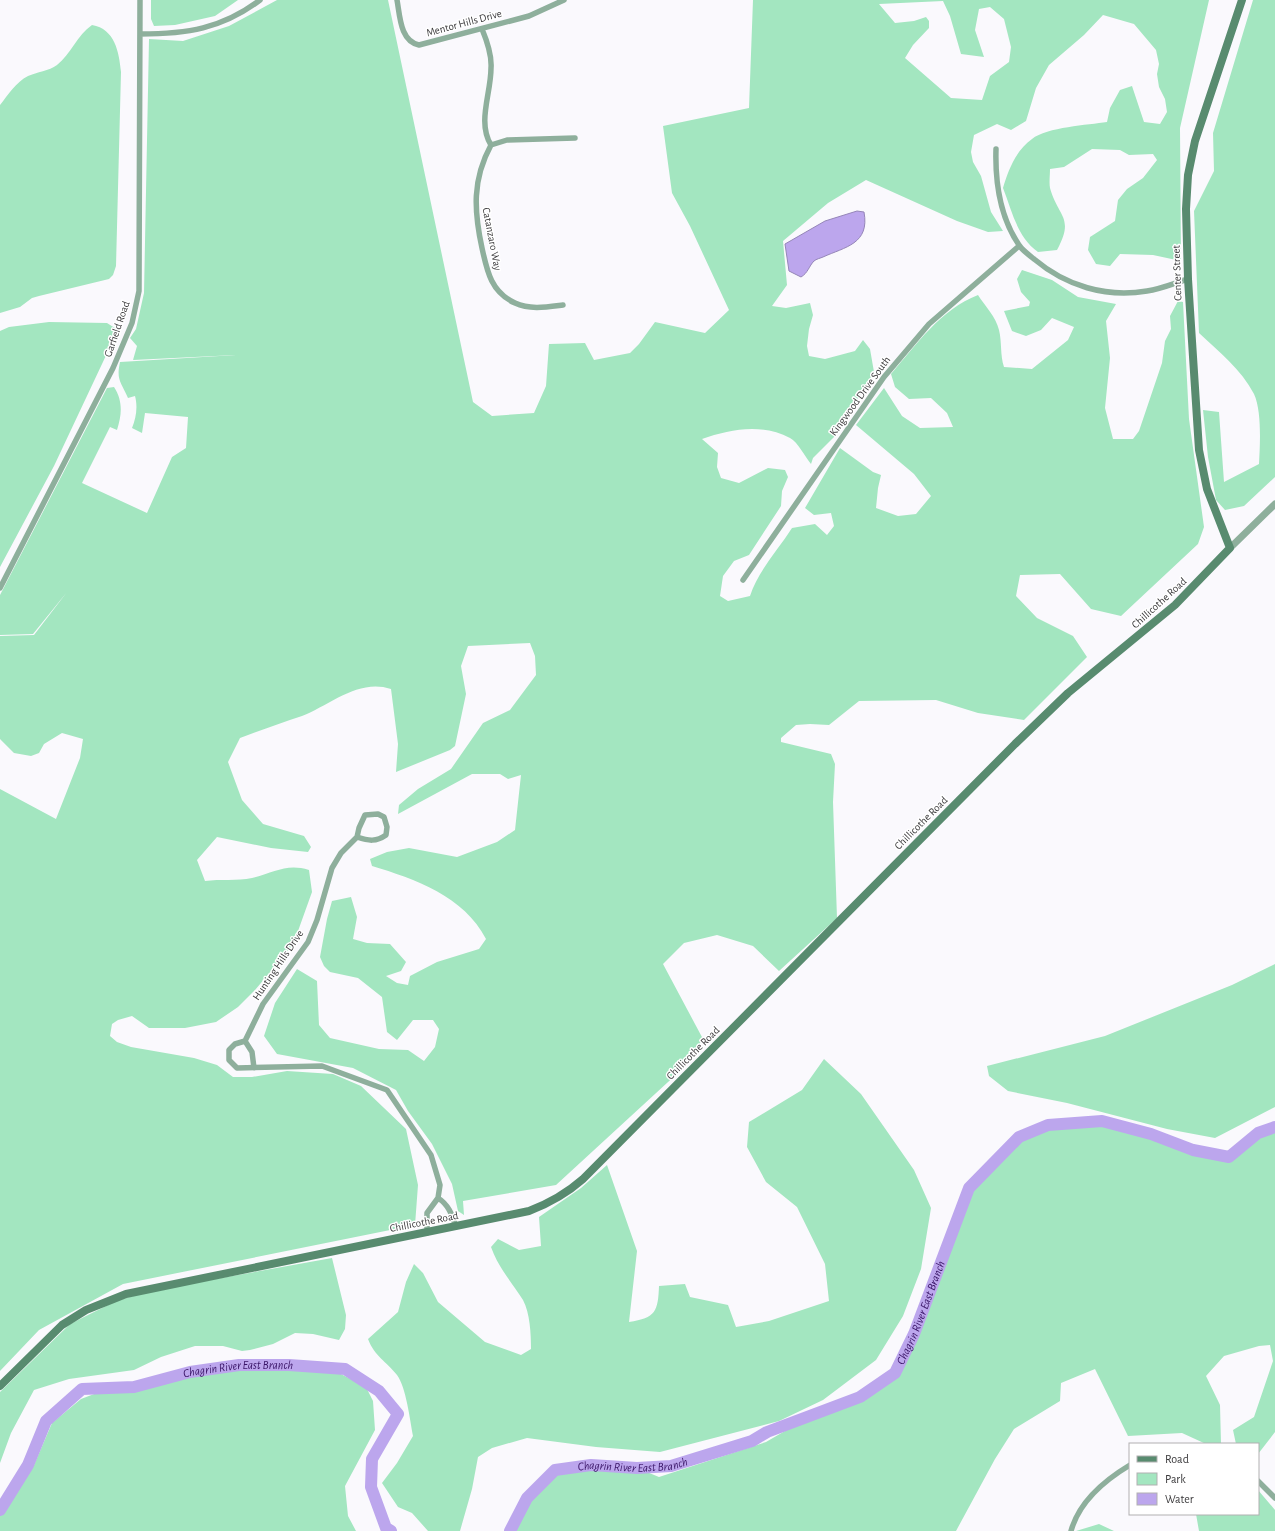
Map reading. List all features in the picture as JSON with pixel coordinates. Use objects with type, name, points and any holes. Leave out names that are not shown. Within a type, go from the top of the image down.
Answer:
[{"type":"main road","name":"Center Street","points":[[1230,548],[1206,489],[1202,470],[1196,422],[1188,279],[1186,209],[1188,175],[1195,141],[1242,0]]},
{"type":"main road","name":"Chillicothe Road","points":[[0,1386],[62,1325],[86,1310],[103,1302],[144,1289],[427,1233],[528,1211],[548,1204],[563,1196],[583,1179],[1015,744],[1068,693],[1175,605],[1230,548]]},
{"type":"street","name":"Garfield Road","points":[[0,588],[113,368],[136,308],[139,291],[140,0]]},
{"type":"street","points":[[140,34],[173,34],[204,28],[236,15],[260,0]]},
{"type":"street","name":"Mentor Hills Drive","points":[[397,0],[406,36],[415,44],[424,44],[534,15],[564,0]]},
{"type":"street","points":[[482,29],[491,62],[491,82],[484,120],[486,133],[491,145],[507,140],[575,138]]},
{"type":"street","name":"Catanzaro Way","points":[[491,145],[478,176],[475,206],[476,222],[488,277],[502,295],[520,305],[540,308],[563,305]]},
{"type":"street","points":[[996,149],[997,179],[1000,202],[1010,229],[1019,246],[1046,269],[1072,284],[1108,292],[1147,291],[1188,279]]},
{"type":"street","name":"Kingwood Drive South","points":[[743,580],[884,377],[929,324],[1019,246]]},
{"type":"street","name":"Chillicothe Road","points":[[1230,548],[1275,504]]},
{"type":"street","name":"Hunting Hills Drive","points":[[245,1041],[263,1004],[308,942],[317,920],[332,868],[341,852],[357,837],[359,828],[366,815],[378,814],[384,817],[387,827],[386,835],[378,841],[357,837]]},
{"type":"street","points":[[254,1068],[252,1052],[245,1041],[235,1044],[229,1050],[229,1060],[237,1068],[254,1068],[322,1066],[387,1090],[431,1154],[440,1185],[438,1198],[427,1213],[427,1233]]},
{"type":"street","points":[[438,1198],[446,1203],[450,1209],[456,1227]]},
{"type":"street","points":[[1071,1531],[1083,1507],[1097,1489],[1113,1475],[1129,1466]]},
{"type":"street","points":[[1259,1482],[1275,1498]]},
{"type":"green space","points":[[151,0],[238,0],[215,16],[175,25],[154,26],[151,19]]},
{"type":"green space","points":[[277,0],[388,0],[473,402],[492,416],[534,413],[546,386],[549,344],[585,343],[594,360],[630,353],[639,344],[655,322],[705,333],[729,310],[690,226],[672,193],[663,126],[749,108],[753,0],[1209,0],[1180,128],[1181,261],[1153,255],[1120,254],[1110,266],[1096,264],[1088,250],[1090,237],[1115,221],[1118,200],[1127,189],[1143,178],[1157,160],[1153,154],[1129,155],[1120,150],[1092,149],[1064,167],[1050,169],[1050,188],[1065,224],[1065,230],[1057,250],[1038,252],[1031,246],[1025,239],[1016,223],[1003,188],[1013,161],[1026,144],[1039,135],[1057,129],[1107,122],[1110,108],[1120,90],[1132,86],[1144,122],[1160,124],[1167,112],[1165,99],[1159,87],[1157,74],[1159,64],[1156,50],[1134,24],[1103,15],[1084,35],[1049,65],[1036,88],[1026,121],[1011,130],[997,124],[974,135],[971,152],[973,162],[981,176],[991,212],[1003,231],[988,232],[957,221],[866,180],[828,203],[783,241],[787,285],[772,306],[786,308],[810,303],[813,315],[809,329],[807,346],[809,356],[825,359],[855,351],[863,340],[870,349],[874,372],[834,437],[813,458],[811,464],[793,440],[779,433],[768,430],[735,430],[702,439],[718,453],[717,467],[721,478],[739,483],[768,468],[785,470],[788,477],[782,491],[781,506],[749,555],[734,561],[723,576],[720,596],[728,601],[750,596],[763,569],[792,528],[815,524],[827,535],[834,526],[831,513],[814,515],[805,508],[840,448],[873,472],[881,475],[876,508],[898,516],[916,514],[931,496],[914,474],[856,425],[884,388],[902,416],[920,428],[953,427],[947,413],[931,398],[909,399],[895,387],[891,374],[930,329],[952,309],[978,295],[998,325],[1004,367],[1032,369],[1068,340],[1074,327],[1052,318],[1041,330],[1026,336],[1012,331],[1004,311],[1029,306],[1030,302],[1021,292],[1017,279],[1022,270],[1052,280],[1078,297],[1116,304],[1106,321],[1110,358],[1105,408],[1113,439],[1133,439],[1139,431],[1162,363],[1165,341],[1171,329],[1170,316],[1178,301],[1183,302],[1189,419],[1204,527],[1198,544],[1121,616],[1091,609],[1060,574],[1020,575],[1016,596],[1037,618],[1073,636],[1087,657],[1024,720],[978,713],[936,700],[859,701],[829,725],[796,725],[781,738],[781,742],[831,754],[835,764],[833,802],[837,918],[779,971],[753,946],[717,935],[684,943],[663,964],[703,1039],[680,1071],[556,1185],[463,1201],[464,1215],[458,1211],[452,1184],[432,1144],[408,1111],[396,1090],[353,1068],[277,1054],[264,1036],[275,1003],[297,969],[317,981],[319,1025],[330,1038],[379,1049],[408,1050],[424,1061],[435,1047],[439,1029],[433,1020],[413,1020],[397,1040],[387,1032],[382,997],[358,978],[330,972],[324,966],[320,957],[327,919],[332,901],[351,897],[357,917],[353,939],[367,943],[390,944],[406,962],[401,971],[386,976],[397,983],[408,985],[410,976],[437,962],[479,949],[486,939],[477,924],[452,900],[421,883],[372,866],[370,859],[387,852],[409,848],[457,857],[497,842],[515,830],[521,775],[508,779],[500,774],[472,774],[398,814],[399,805],[418,789],[451,769],[483,723],[510,710],[536,675],[535,656],[530,643],[468,646],[461,666],[466,694],[455,746],[450,750],[396,772],[398,744],[391,689],[368,687],[356,690],[302,716],[240,738],[228,762],[242,800],[263,824],[304,836],[311,847],[308,852],[271,848],[217,837],[197,860],[205,881],[246,879],[287,868],[301,868],[309,870],[312,892],[293,945],[255,990],[238,1007],[216,1022],[185,1028],[149,1028],[132,1016],[118,1020],[112,1024],[110,1036],[117,1042],[131,1047],[194,1058],[217,1065],[233,1077],[252,1077],[287,1071],[333,1074],[361,1086],[406,1129],[418,1185],[415,1225],[123,1284],[39,1330],[0,1371],[0,789],[56,819],[80,758],[83,739],[62,733],[44,744],[39,753],[31,756],[14,753],[0,739],[0,636],[34,635],[67,592],[33,634],[0,635],[0,595],[107,388],[114,387],[119,397],[121,413],[119,424],[117,430],[110,427],[82,483],[147,513],[172,457],[186,448],[188,417],[145,413],[142,433],[132,428],[135,420],[136,400],[135,396],[128,398],[121,384],[119,377],[120,362],[236,355],[133,360],[137,346],[130,338],[136,329],[144,293],[149,39],[183,41],[229,26]],"holes":[[[943,1],[950,16],[961,54],[984,57],[975,30],[979,9],[990,7],[1004,19],[1011,47],[1009,62],[990,76],[982,100],[951,98],[905,58],[913,45],[929,28],[929,21],[926,17],[914,21],[895,23],[879,4]]]},
{"type":"green space","points":[[1253,0],[1275,0],[1275,477],[1244,506],[1225,510],[1216,500],[1208,457],[1203,410],[1219,412],[1224,482],[1259,464],[1259,419],[1257,401],[1249,385],[1229,361],[1199,333],[1194,211],[1214,171],[1213,133]]},
{"type":"green space","points":[[92,25],[100,27],[111,36],[117,49],[121,72],[116,266],[113,275],[109,279],[32,298],[20,307],[0,313],[0,105],[12,89],[28,76],[50,69],[62,61],[82,34]]},
{"type":"green space","points":[[49,322],[107,323],[118,330],[54,466],[0,567],[0,331],[9,327]]},
{"type":"green space","points":[[1275,964],[1275,1107],[1215,1138],[1167,1129],[1067,1103],[1008,1091],[989,1076],[987,1066],[1105,1036],[1232,985]]},
{"type":"green space","points":[[824,1059],[861,1094],[914,1170],[931,1208],[921,1269],[903,1316],[876,1360],[823,1400],[779,1421],[660,1452],[596,1447],[527,1438],[492,1448],[478,1457],[472,1489],[460,1531],[428,1531],[412,1513],[398,1507],[382,1483],[397,1463],[413,1436],[409,1413],[400,1380],[393,1370],[374,1350],[368,1339],[398,1312],[406,1282],[414,1264],[423,1273],[438,1302],[485,1342],[521,1355],[531,1349],[530,1324],[525,1305],[501,1268],[491,1247],[498,1239],[519,1250],[541,1246],[539,1217],[581,1188],[607,1165],[637,1251],[629,1322],[645,1318],[654,1312],[658,1302],[659,1286],[685,1284],[690,1297],[728,1305],[736,1327],[769,1321],[829,1301],[825,1264],[797,1207],[766,1182],[747,1147],[749,1122],[802,1090]]},
{"type":"green space","points":[[1102,1121],[1229,1157],[1258,1133],[1275,1127],[1275,1432],[1259,1453],[1259,1443],[1236,1443],[1233,1430],[1254,1417],[1273,1361],[1270,1345],[1259,1346],[1224,1356],[1206,1376],[1220,1405],[1221,1443],[1204,1443],[1182,1433],[1128,1436],[1095,1369],[1061,1383],[1060,1401],[1014,1429],[995,1459],[956,1531],[510,1531],[527,1498],[555,1470],[591,1465],[637,1468],[659,1477],[766,1442],[809,1417],[860,1397],[895,1373],[914,1334],[969,1188],[1019,1137],[1048,1125]]},
{"type":"green space","points":[[332,1258],[346,1315],[345,1329],[339,1340],[313,1334],[295,1333],[273,1344],[250,1350],[242,1351],[223,1346],[195,1346],[161,1357],[134,1370],[69,1379],[34,1390],[11,1433],[0,1463],[0,1392],[70,1324],[116,1301],[154,1290]]},
{"type":"green space","points":[[304,1369],[337,1372],[366,1387],[373,1401],[375,1430],[345,1486],[348,1516],[356,1531],[0,1531],[0,1516],[34,1465],[52,1423],[81,1399],[102,1391],[168,1382],[212,1371]]},
{"type":"green space","points":[[1259,1491],[1275,1510],[1275,1531],[1199,1531],[1196,1515],[1259,1515]]},
{"type":"green space","points":[[1099,1524],[1114,1531],[1076,1531]]},
{"type":"water","points":[[857,211],[864,212],[865,223],[863,231],[854,243],[815,260],[801,277],[789,271],[785,244],[825,221]]},
{"type":"waterway","name":"Chagrin River East Branch","points":[[510,1531],[527,1498],[555,1470],[591,1465],[637,1468],[671,1466],[752,1441],[767,1432],[860,1397],[895,1373],[914,1334],[969,1188],[1019,1137],[1048,1125],[1102,1121],[1151,1134],[1193,1150],[1229,1157],[1258,1133],[1275,1127]]},
{"type":"waterway","name":"Chagrin River East Branch","points":[[0,1510],[28,1465],[46,1421],[82,1389],[134,1387],[190,1372],[239,1365],[289,1365],[345,1369],[379,1391],[398,1414],[372,1459],[371,1487],[386,1528],[391,1531]]}]
